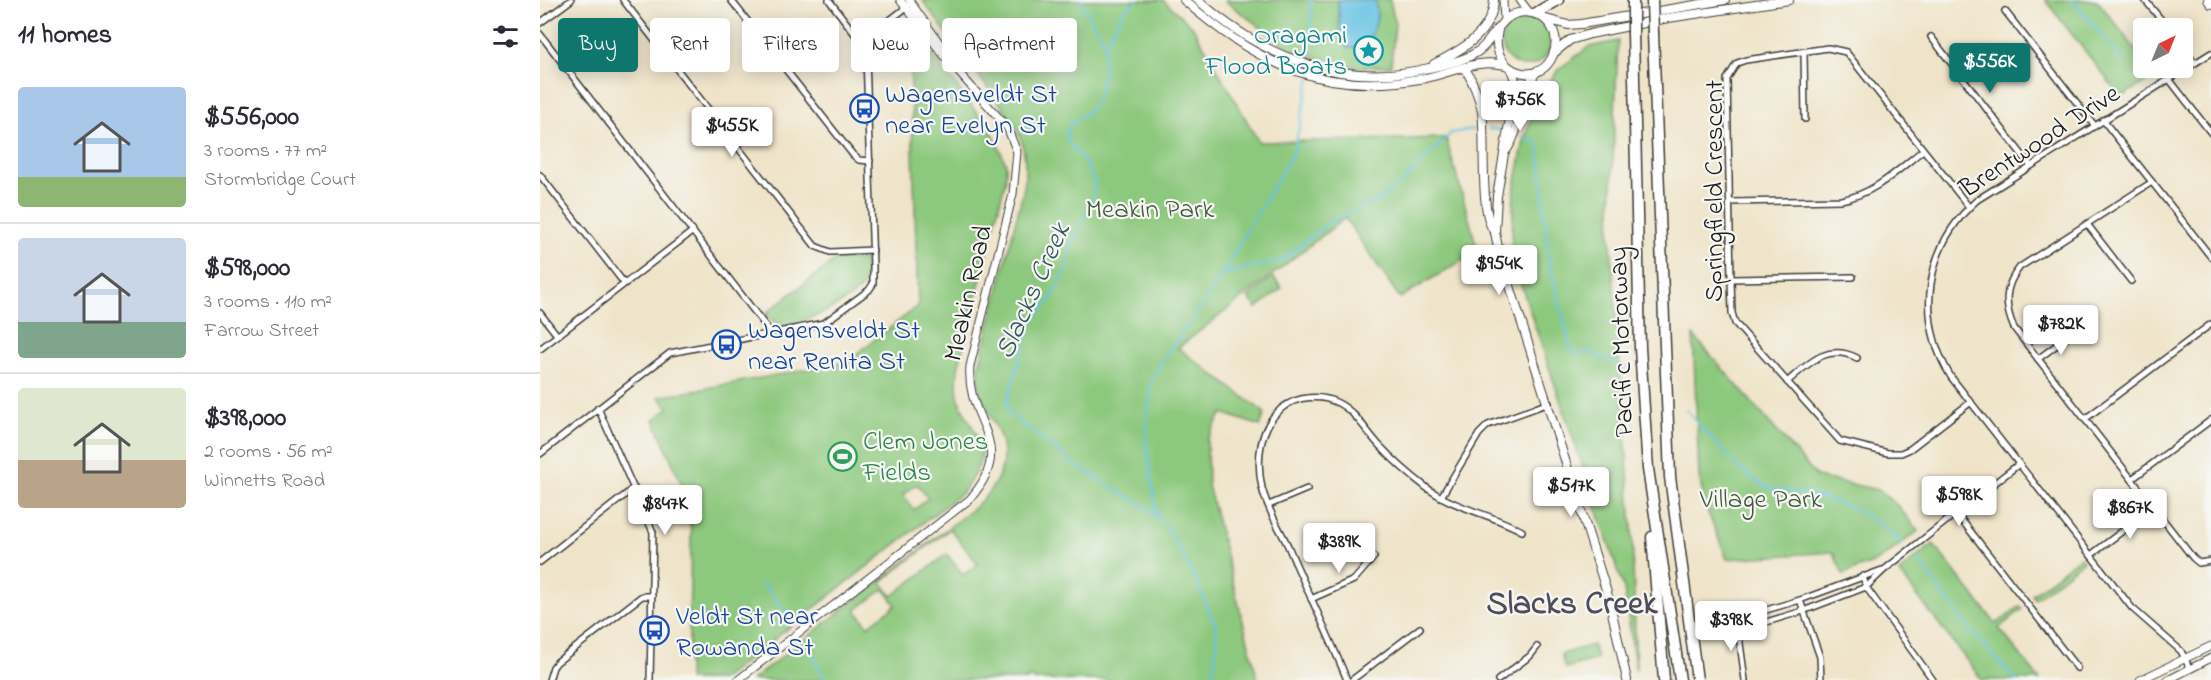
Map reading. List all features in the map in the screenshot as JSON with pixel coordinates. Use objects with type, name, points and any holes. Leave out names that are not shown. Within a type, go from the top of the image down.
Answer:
[{"type":"highway","points":[[1536,14],[1558,0]]},
{"type":"highway","name":"Pacific Motorway","points":[[1633,0],[1640,348],[1648,469],[1680,680]]},
{"type":"highway","name":"Pacific Motorway","points":[[1652,0],[1670,477],[1697,680]]},
{"type":"highway","points":[[1648,469],[1664,680]]},
{"type":"main road","points":[[1184,0],[1225,35],[1247,50],[1293,70],[1336,81],[1394,83],[1490,62],[1523,72],[1537,71]]},
{"type":"main road","points":[[1198,0],[1238,33],[1296,62],[1338,72],[1386,74],[1424,69],[1478,52],[1504,21],[1516,13],[1536,14],[1568,26],[1725,0]]},
{"type":"main road","points":[[1424,69],[1450,55],[1482,32],[1491,20],[1494,0]]},
{"type":"main road","points":[[1554,53],[1570,40],[1590,34],[1668,18],[1789,0]]},
{"type":"main road","points":[[2208,0],[2211,4]]},
{"type":"main road","points":[[1505,152],[1515,130],[1528,86],[1537,71],[1550,61],[1554,53],[1556,41],[1553,28],[1536,14]]},
{"type":"main road","points":[[1498,30],[1496,48],[1515,80],[1498,186],[1495,232],[1502,264],[1549,403],[1609,599],[1627,680]]},
{"type":"main road","points":[[1465,68],[1482,111],[1486,204],[1491,227],[1495,232]]},
{"type":"street","points":[[540,23],[571,0]]},
{"type":"street","points":[[623,0],[815,246],[830,252],[873,250]]},
{"type":"street","points":[[731,0],[853,155],[859,160],[870,161]]},
{"type":"street","points":[[829,0],[851,29]]},
{"type":"street","name":"Meakin Road","points":[[738,680],[970,499],[984,483],[990,469],[992,454],[988,436],[971,397],[970,366],[1013,194],[1017,152],[1007,127],[956,67],[909,4],[900,0]]},
{"type":"street","points":[[1503,0],[1504,21]]},
{"type":"street","points":[[1520,0],[1536,14]]},
{"type":"street","points":[[2145,0],[2160,18]]},
{"type":"street","points":[[891,18],[909,4]]},
{"type":"street","points":[[2005,11],[2095,126]]},
{"type":"street","points":[[540,34],[771,333]]},
{"type":"street","points":[[1931,37],[2030,165]]},
{"type":"street","name":"Springfield Crescent","points":[[1969,207],[1846,52],[1828,48],[1804,51],[1746,60],[1731,69],[1727,79],[1732,313],[1735,323],[1840,441],[1888,453],[1901,453],[1910,449],[1971,402]]},
{"type":"street","points":[[1804,51],[1805,119]]},
{"type":"street","name":"Brentwood Drive","points":[[2190,669],[2185,658],[2168,638],[2143,620],[2019,464],[1943,363],[1929,322],[1928,301],[1931,278],[1938,254],[1948,233],[1969,207],[2030,165],[2211,53]]},
{"type":"street","points":[[540,454],[670,353],[829,320],[869,290],[873,280],[873,250],[867,72]]},
{"type":"street","points":[[2169,79],[2211,133]]},
{"type":"street","points":[[2103,120],[2211,257]]},
{"type":"street","points":[[1730,202],[1841,200],[1856,197],[1870,192],[1923,150]]},
{"type":"street","points":[[540,175],[624,283]]},
{"type":"street","points":[[2152,182],[2031,258],[2012,277],[2007,289],[2008,314],[2014,328],[2193,558],[2199,563],[2211,561]]},
{"type":"street","points":[[2087,224],[2131,281]]},
{"type":"street","points":[[540,349],[693,231]]},
{"type":"street","points":[[1731,279],[1853,277]]},
{"type":"street","points":[[540,313],[557,336]]},
{"type":"street","points":[[2085,419],[2211,324]]},
{"type":"street","points":[[2038,359],[2070,335]]},
{"type":"street","points":[[1787,382],[1818,355],[1826,352],[1848,353],[1857,358]]},
{"type":"street","points":[[1347,680],[1269,505],[1261,475],[1263,435],[1270,419],[1288,403],[1312,397],[1327,399],[1347,409],[1388,454],[1442,497],[1458,506],[1505,522],[1522,531]]},
{"type":"street","points":[[1442,497],[1479,434],[1488,425],[1549,403]]},
{"type":"street","points":[[598,408],[653,532],[650,680]]},
{"type":"street","points":[[2132,479],[2211,420]]},
{"type":"street","points":[[1741,634],[1753,626],[1803,611],[1866,587],[1884,570],[2019,464]]},
{"type":"street","points":[[540,562],[634,488]]},
{"type":"street","points":[[1269,505],[1307,489]]},
{"type":"street","points":[[2091,555],[2154,507]]},
{"type":"street","points":[[1957,514],[2077,668]]},
{"type":"street","points":[[1311,599],[1354,580],[1374,557]]},
{"type":"street","points":[[1745,680],[1741,634],[1737,621],[1741,617],[1800,600],[1884,570]]},
{"type":"street","points":[[1863,576],[1866,587],[1933,680]]},
{"type":"street","points":[[549,680],[553,667],[558,662],[642,596],[652,596]]},
{"type":"street","points":[[1800,600],[1820,657],[1821,680]]},
{"type":"street","points":[[1352,680],[1420,628]]},
{"type":"street","points":[[2139,680],[2211,646]]},
{"type":"street","points":[[1498,680],[1530,656],[1537,647]]},
{"type":"street","points":[[2168,680],[2211,658]]},
{"type":"green space","name":"Meakin Park","points":[[922,0],[1163,0],[1193,27],[1259,142],[1446,138],[1478,251],[1400,298],[1345,218],[1178,348],[1265,413],[1260,426],[1222,413],[1207,440],[1208,485],[1258,680],[1034,680],[1030,677],[1027,680],[752,680],[975,507],[989,492],[999,476],[1003,448],[998,431],[980,393],[978,370],[1024,188],[1024,152],[1012,120],[976,72],[1077,72],[1077,18],[942,18],[942,27]],"holes":[[[950,529],[978,564],[963,575],[947,554],[892,596],[881,582]],[[884,589],[896,605],[868,626],[856,610]]]},
{"type":"green space","points":[[1224,0],[1390,0],[1395,23],[1391,66],[1357,67],[1292,51]]},
{"type":"green space","points":[[2045,0],[2097,0],[2133,46],[2133,78],[2151,78],[2121,97]]},
{"type":"green space","points":[[1521,18],[1531,18],[1543,25],[1550,37],[1550,47],[1543,59],[1531,66],[1521,66],[1506,55],[1502,47],[1502,37],[1513,22]]},
{"type":"green space","points":[[1618,41],[1610,232],[1632,527],[1636,671],[1624,589],[1511,255],[1514,191],[1524,140],[1541,92],[1560,68],[1589,47]]},
{"type":"green space","points":[[930,51],[942,66],[942,72],[946,72],[993,134],[1006,164],[1006,179],[958,368],[958,396],[980,444],[980,462],[964,491],[722,680],[688,680],[691,534],[688,499],[654,420],[668,408],[659,397],[846,362],[918,306],[911,72],[930,72]],"holes":[[[917,484],[928,498],[914,510],[903,495]]]},
{"type":"green space","points":[[837,259],[864,260],[865,283],[850,298],[824,312],[797,322],[776,323],[769,317],[766,313]]},
{"type":"green space","points":[[1273,277],[1282,288],[1257,308],[1248,297]]},
{"type":"green space","name":"Village Park","points":[[1693,335],[1817,477],[1878,490],[1899,507],[1918,531],[1878,561],[1843,574],[1833,552],[1727,559],[1705,505],[1699,476]]},
{"type":"green space","points":[[1933,544],[1996,624],[2020,606],[2022,609],[1999,628],[2040,680],[1982,680],[1899,572]]},
{"type":"green space","points":[[2080,557],[2083,561],[2035,599],[2032,595]]},
{"type":"green space","points":[[1593,645],[1597,659],[1565,668],[1561,654]]},
{"type":"water","points":[[1338,0],[1375,0],[1377,20],[1370,37],[1362,47],[1348,48],[1340,37]]},
{"type":"waterway","points":[[1080,0],[1105,44]]},
{"type":"waterway","name":"Slacks Creek","points":[[1137,0],[1124,11],[1105,44],[1103,76],[1098,98],[1088,112],[1072,122],[1067,132],[1068,142],[1085,163],[1095,183],[1092,201],[1071,245],[1067,267],[1050,301],[1036,316],[1025,340],[1007,402],[1008,412],[1078,467],[1144,506],[1163,522],[1192,572],[1216,626],[1217,644],[1212,680]]},
{"type":"waterway","points":[[1310,72],[1311,0]]},
{"type":"waterway","points":[[2073,0],[2124,63]]},
{"type":"waterway","points":[[1157,517],[1146,439],[1151,383],[1162,361],[1212,291],[1294,151],[1310,78]]},
{"type":"waterway","points":[[1223,274],[1282,260],[1328,223],[1379,200],[1405,180],[1451,133],[1474,129]]},
{"type":"waterway","points":[[1489,129],[1501,130]]},
{"type":"waterway","points":[[1520,136],[1535,141],[1539,148],[1549,261],[1571,349],[1578,354],[1590,352],[1627,369]]},
{"type":"waterway","points":[[1686,410],[1737,465],[1760,483],[1770,488],[1824,498],[1849,507],[1883,526],[1903,544]]},
{"type":"waterway","points":[[1917,559],[1970,630],[2016,680]]},
{"type":"waterway","points":[[763,584],[793,620]]},
{"type":"waterway","points":[[806,643],[826,680]]},
{"type":"place","name":"Oragami Flood Boats","points":[[1368,50]]},
{"type":"place","name":"Wagensveldt St near Evelyn St","points":[[864,109]]},
{"type":"place","name":"Wagensveldt St near Renita St","points":[[727,345]]},
{"type":"place","name":"Clem Jones Fields","points":[[842,456]]},
{"type":"place","name":"Veldt St near Rowanda St","points":[[655,631]]},
{"type":"district","name":"Slacks Creek","points":[[1572,601]]}]
